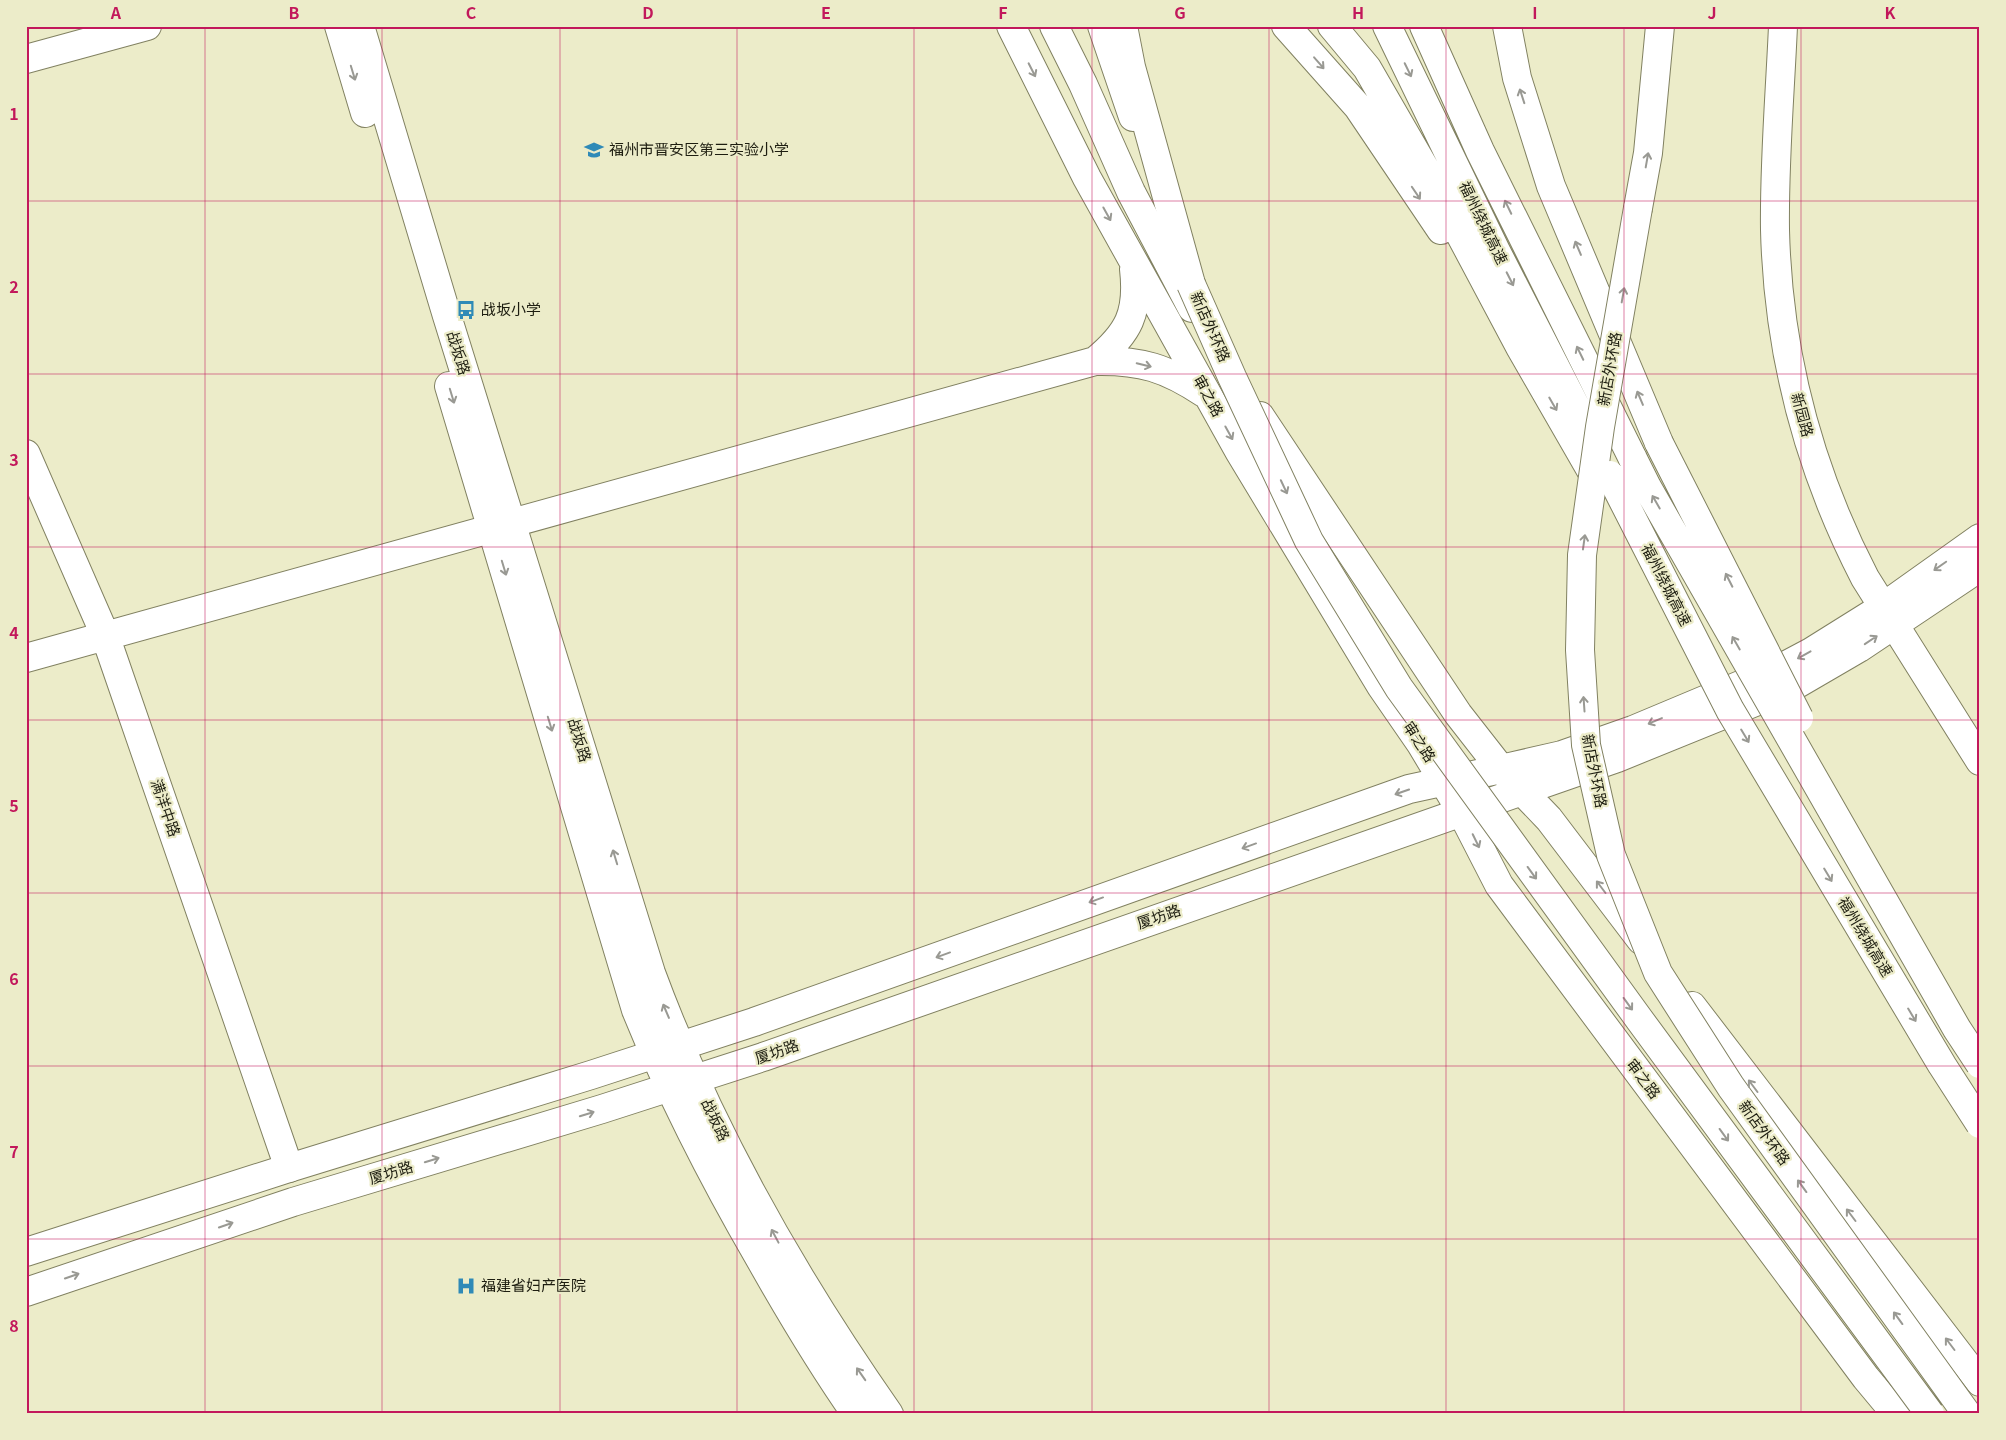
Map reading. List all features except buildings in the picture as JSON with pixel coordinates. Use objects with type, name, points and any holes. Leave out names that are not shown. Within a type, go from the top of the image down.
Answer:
[{"type":"main road","points":[[26,59],[147,26]]},
{"type":"main road","name":"战坂路","points":[[339,26],[502,526],[651,973],[710,1112],[780,1245],[840,1343],[889,1414]]},
{"type":"main road","name":"战坂路","points":[[360,26],[447,316],[502,526],[626,979],[654,1054],[717,1184],[810,1344],[856,1414]]},
{"type":"main road","name":"审之路","points":[[1011,26],[1087,178],[1239,451],[1380,686],[1421,744],[1461,811],[1499,884],[1866,1378],[1896,1414]]},
{"type":"main road","name":"审之路","points":[[1054,26],[1083,84],[1131,192],[1204,331],[1458,714],[1501,769],[1549,819],[1980,1382]]},
{"type":"main road","points":[[1102,26],[1191,284]]},
{"type":"main road","points":[[1123,26],[1131,66],[1191,284]]},
{"type":"main road","points":[[1286,26],[1358,107],[1520,347],[1603,477]]},
{"type":"main road","points":[[1332,26],[1367,68],[1427,172],[1520,347]]},
{"type":"main road","name":"福州绕城高速","points":[[1387,26],[1603,477],[1730,710],[1942,1065],[1980,1124]]},
{"type":"main road","name":"福州绕城高速","points":[[1424,26],[1480,151],[1647,487],[1957,1029],[1980,1064]]},
{"type":"main road","points":[[1508,26],[1516,78],[1551,186],[1660,443],[1957,1029]]},
{"type":"main road","name":"新店外环路","points":[[1660,26],[1648,153],[1600,428],[1582,555],[1580,650],[1588,754],[1611,855],[1658,973],[1731,1087],[1967,1414]]},
{"type":"main road","name":"新园路","points":[[1783,26],[1775,230],[1784,332],[1797,400],[1816,465],[1851,552],[1865,578],[1980,760]]},
{"type":"main road","points":[[1095,361],[1109,350],[1117,340],[1134,312],[1136,288],[1132,261]]},
{"type":"main road","name":"新店外环路","points":[[1191,284],[1232,377],[1309,540],[1399,688],[1633,1011],[1930,1414]]},
{"type":"main road","points":[[26,658],[1095,361],[1123,361],[1148,365],[1172,373],[1208,396]]},
{"type":"main road","name":"满洋中路","points":[[26,454],[105,635],[289,1168]]},
{"type":"main road","points":[[1889,615],[1980,538]]},
{"type":"main road","points":[[26,1252],[763,1019],[1409,789],[1444,783],[1562,755],[1602,741],[1733,689],[1780,668],[1889,615],[1980,567]]},
{"type":"main road","name":"厦坊路","points":[[26,1292],[293,1202],[763,1058],[1626,754],[1792,687],[1859,648],[1889,615]]},
{"type":"place","name":"福州市晋安区第三实验小学","points":[[594,150]]},
{"type":"place","name":"战坂小学","points":[[466,310]]},
{"type":"place","name":"福建省妇产医院","points":[[466,1286]]}]
